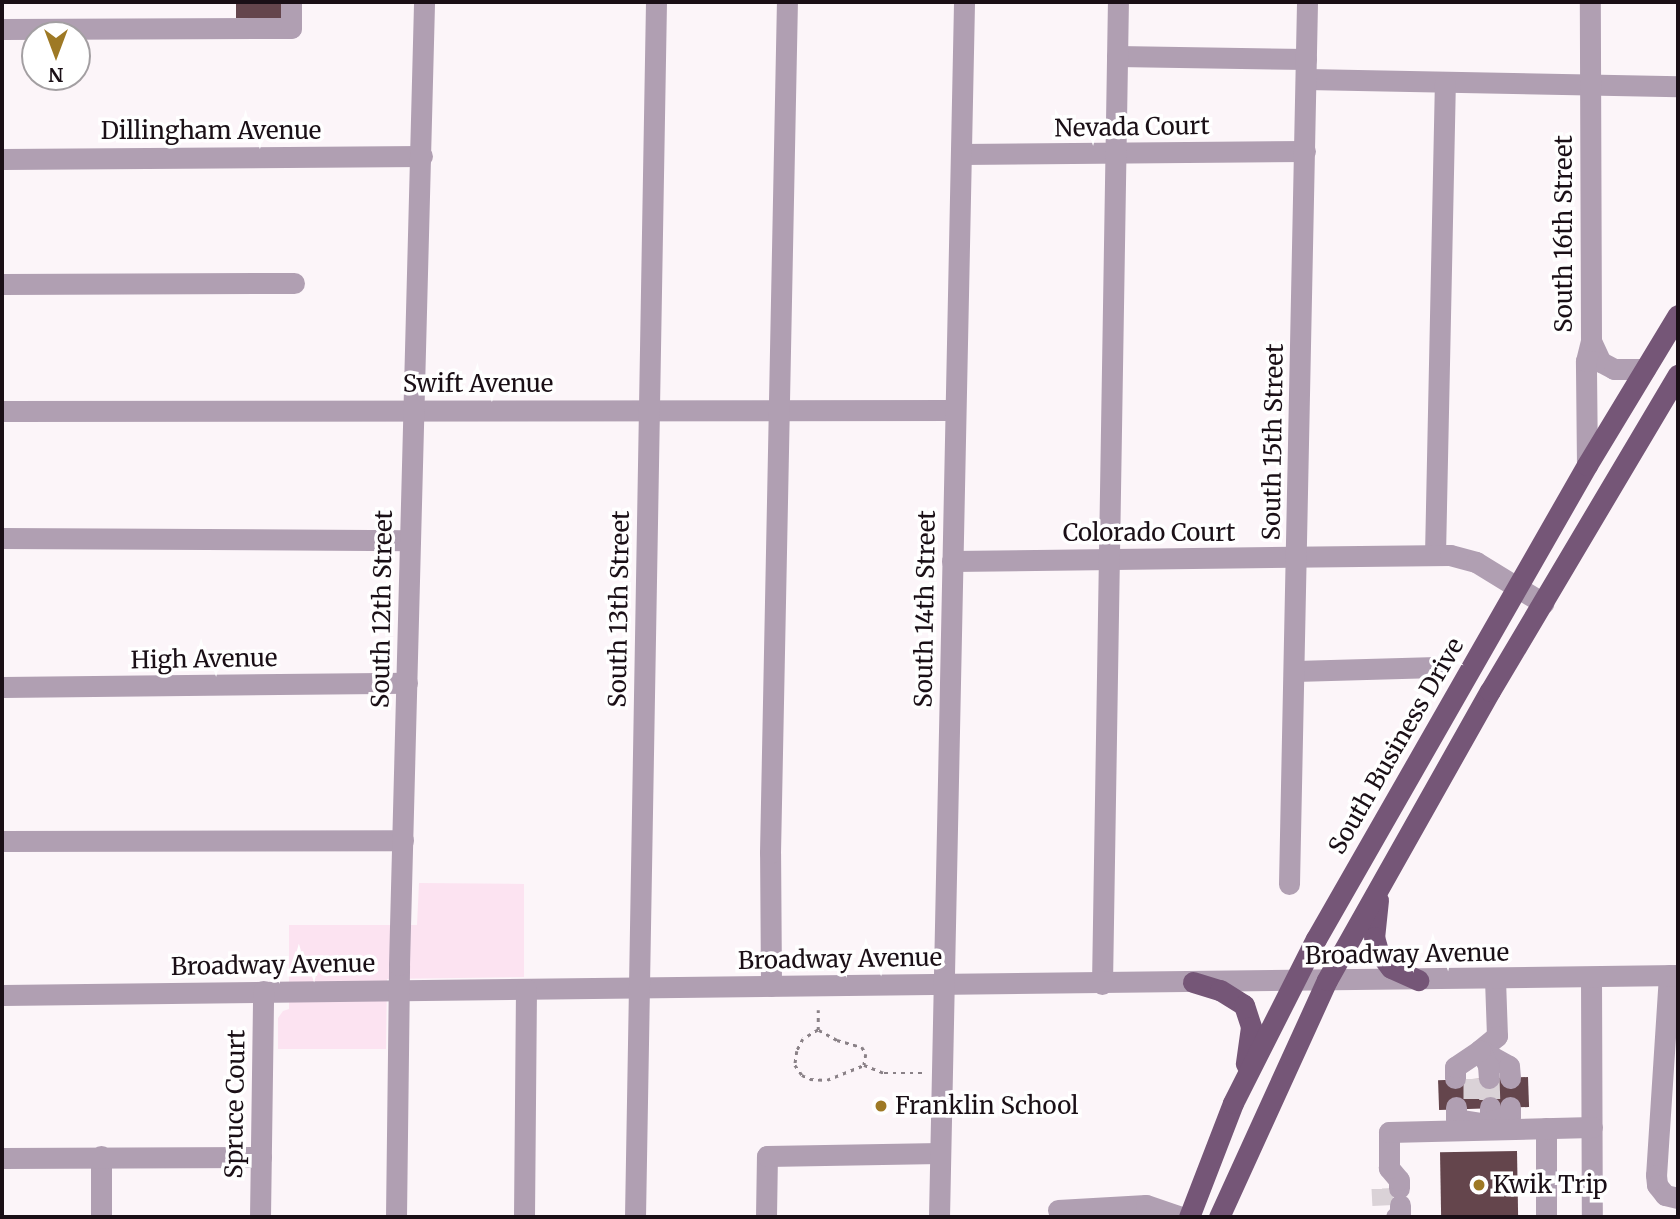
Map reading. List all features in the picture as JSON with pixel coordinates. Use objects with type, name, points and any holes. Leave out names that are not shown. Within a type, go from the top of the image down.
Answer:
[{"type":"main road","name":"South Business Drive","points":[[1189,1217],[1242,1085],[1294,981],[1587,465],[1678,315]]},
{"type":"main road","points":[[1219,1217],[1327,980],[1678,375]]},
{"type":"main road","points":[[1380,886],[1374,924],[1378,950],[1391,968],[1418,980]]},
{"type":"main road","points":[[1193,982],[1235,997],[1250,1016],[1250,1046],[1242,1085]]},
{"type":"street","points":[[2,29],[290,28],[291,2]]},
{"type":"street","name":"South 12th Street","points":[[397,1217],[399,990],[424,2]]},
{"type":"street","name":"South 13th Street","points":[[635,1217],[656,2]]},
{"type":"street","points":[[771,986],[770,853],[781,410],[787,2]]},
{"type":"street","name":"South 14th Street","points":[[939,1217],[964,2]]},
{"type":"street","points":[[1102,984],[1118,2]]},
{"type":"street","name":"South 15th Street","points":[[1289,884],[1307,2]]},
{"type":"street","name":"South 16th Street","points":[[1587,465],[1586,361],[1591,341],[1590,2]]},
{"type":"street","points":[[1117,56],[1306,69],[1445,83],[1678,86]]},
{"type":"street","points":[[1435,555],[1445,83]]},
{"type":"street","name":"Nevada Court","points":[[961,154],[1305,151]]},
{"type":"street","name":"Dillingham Avenue","points":[[2,159],[422,156]]},
{"type":"street","points":[[2,284],[294,283]]},
{"type":"street","points":[[1591,341],[1601,362],[1614,369],[1645,369]]},
{"type":"street","name":"Swift Avenue","points":[[2,411],[955,410]]},
{"type":"street","points":[[2,538],[410,540]]},
{"type":"street","name":"Colorado Court","points":[[952,561],[1435,555],[1469,559],[1544,603]]},
{"type":"street","points":[[1295,671],[1437,667]]},
{"type":"street","name":"High Avenue","points":[[2,687],[407,682]]},
{"type":"street","points":[[2,841],[403,840]]},
{"type":"street","points":[[1674,975],[1656,1175],[1657,1185],[1665,1195],[1678,1198]]},
{"type":"street","name":"Broadway Avenue","points":[[2,995],[1102,984],[1674,975]]},
{"type":"street","points":[[1591,977],[1592,1217]]},
{"type":"street","points":[[1480,1050],[1509,1066],[1482,1078],[1474,1064],[1480,1050],[1497,1036],[1495,979]]},
{"type":"street","points":[[524,1217],[526,989]]},
{"type":"street","name":"Spruce Court","points":[[260,1217],[263,991]]},
{"type":"street","points":[[1391,1203],[1382,1180],[1389,1168],[1389,1132],[1483,1114],[1546,1128],[1591,1127]]},
{"type":"street","points":[[1546,1128],[1546,1217]]},
{"type":"street","points":[[766,1217],[767,1156],[940,1153]]},
{"type":"street","points":[[101,1156],[101,1217]]},
{"type":"street","points":[[2,1158],[261,1157]]},
{"type":"street","points":[[1058,1210],[1123,1211],[1152,1206],[1181,1217]]},
{"type":"path","points":[[818,1010],[818,1030]]},
{"type":"path","points":[[818,1030],[803,1039],[797,1051],[796,1068],[804,1076],[827,1080],[864,1065],[884,1073],[924,1073]]},
{"type":"path","points":[[818,1030],[834,1039],[862,1047],[866,1054],[864,1065]]},
{"type":"shaded area","points":[[419,883],[524,884],[524,977],[387,979],[386,1049],[278,1049],[278,1018],[283,1011],[289,1009],[289,925],[417,925]]},
{"type":"building","points":[[236,2],[282,2],[282,18],[236,18]]},
{"type":"building","name":"Kwik Trip","points":[[1528,1077],[1529,1107],[1439,1110],[1438,1080]]},
{"type":"building","name":"Kwik Trip","points":[[1517,1151],[1518,1217],[1441,1217],[1440,1152]]},
{"type":"tunnel","points":[[1474,1078],[1474,1107]]},
{"type":"tunnel","points":[[1489,1078],[1490,1107]]},
{"type":"tunnel","points":[[1382,1188],[1383,1205]]},
{"type":"place","name":"Franklin School","points":[[881,1106]]},
{"type":"place","name":"Kwik Trip","points":[[1479,1185]]}]
